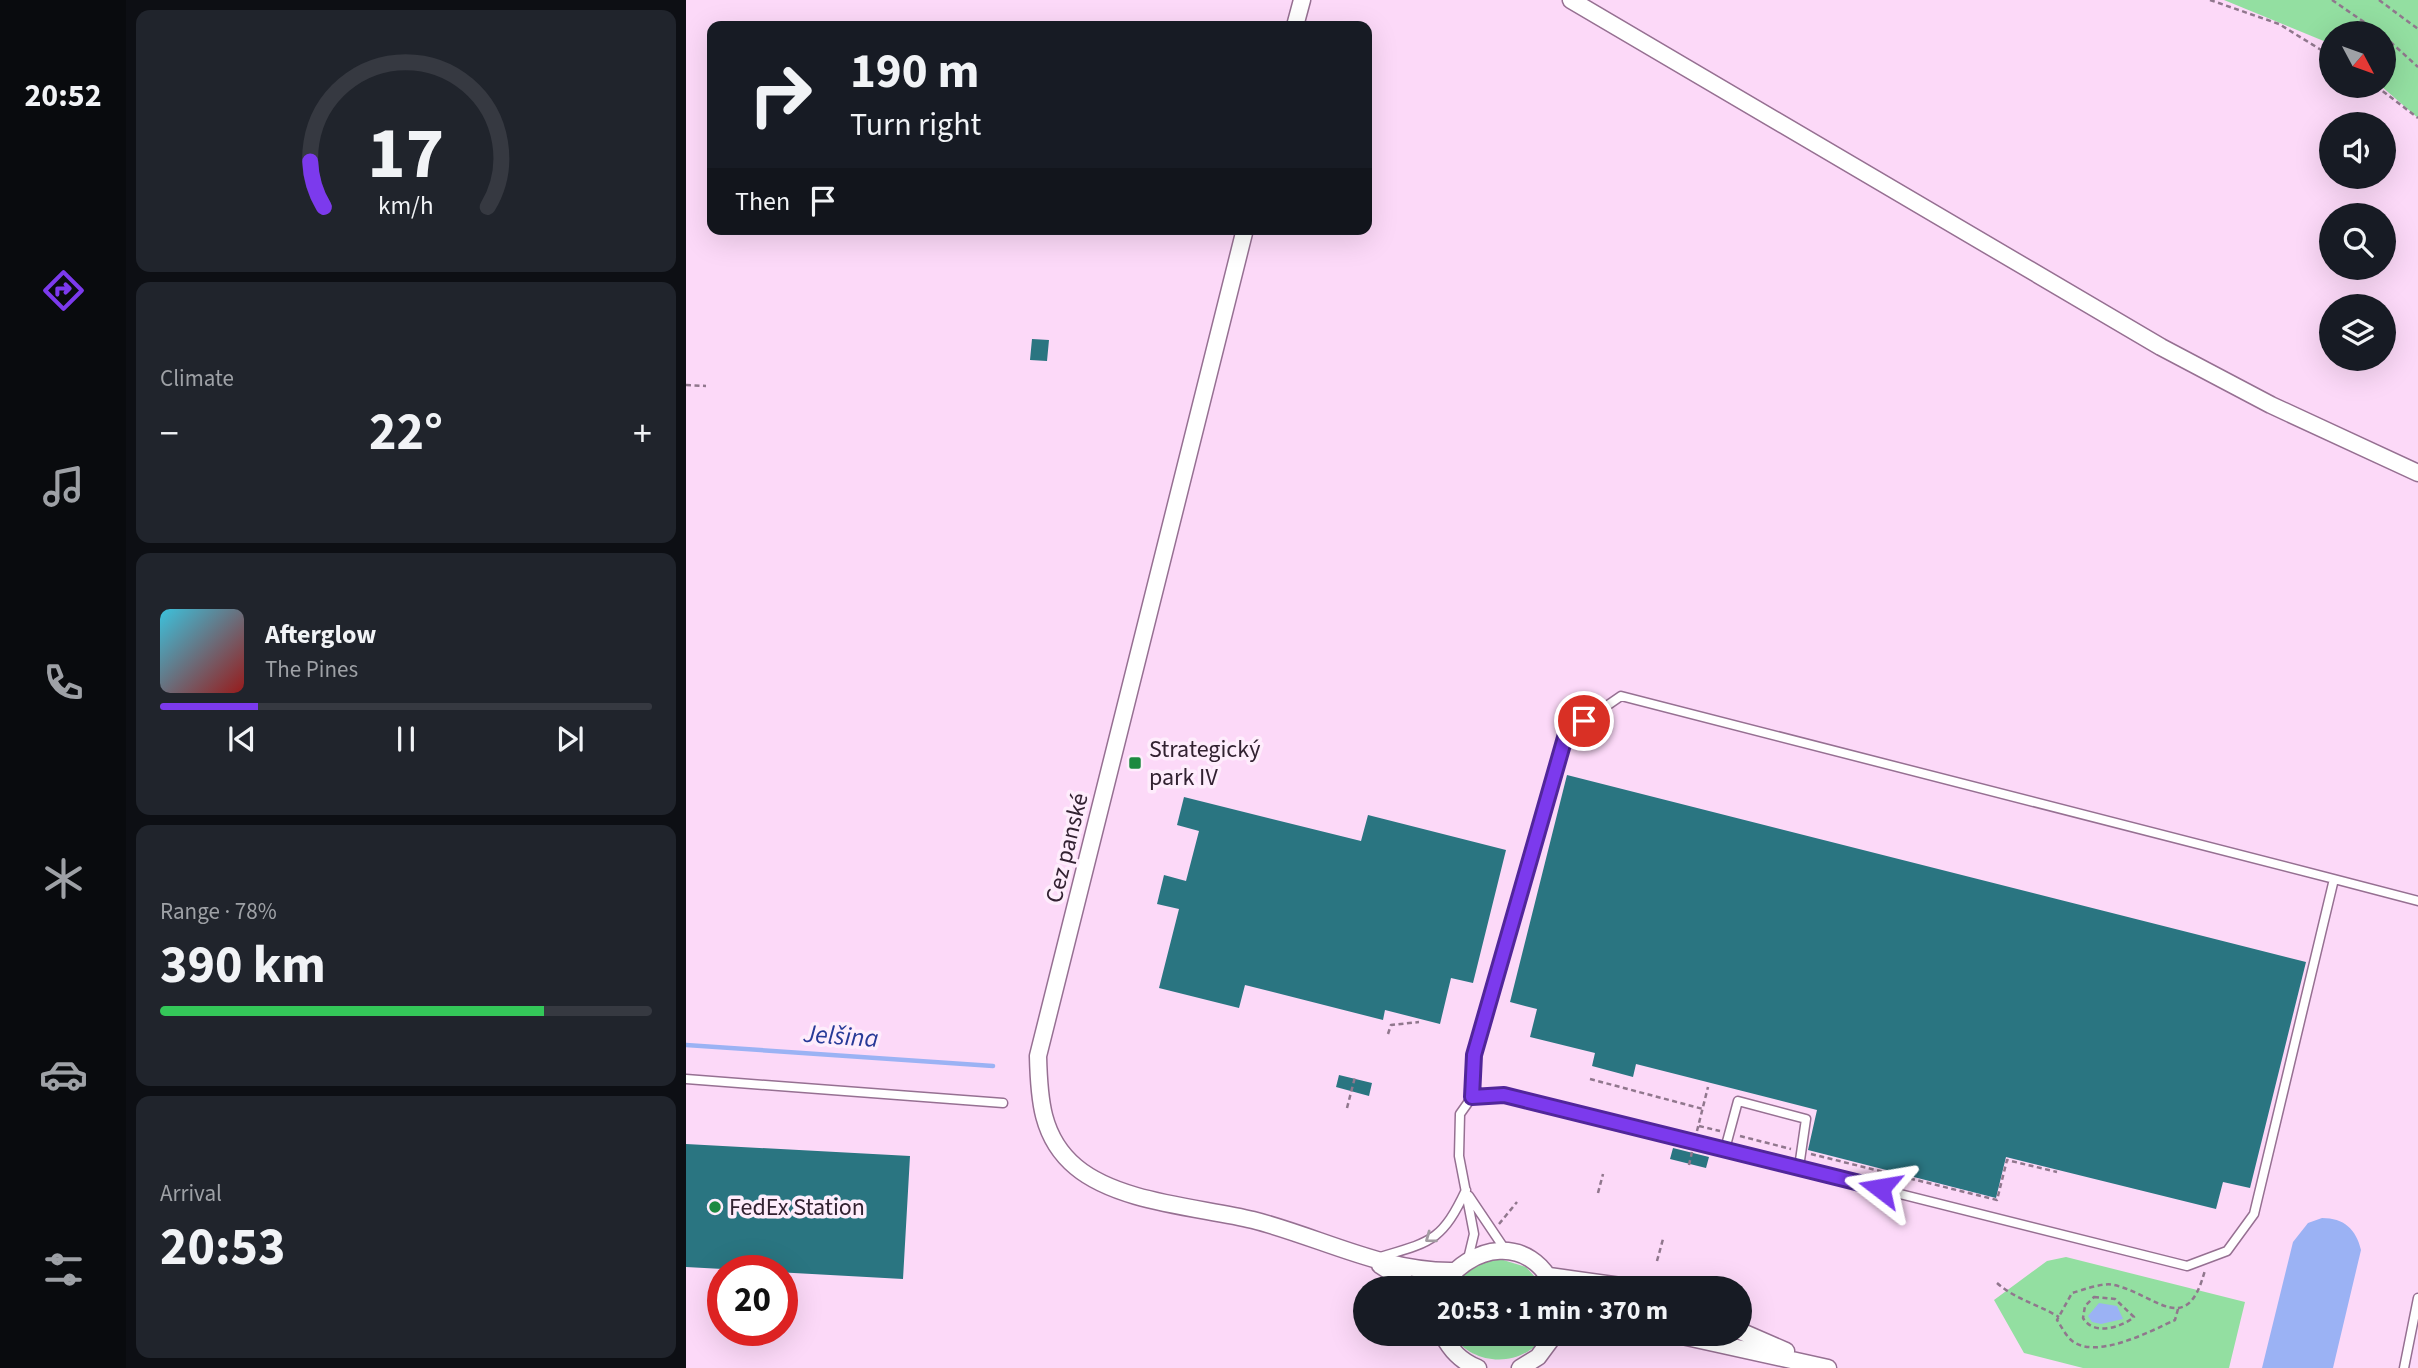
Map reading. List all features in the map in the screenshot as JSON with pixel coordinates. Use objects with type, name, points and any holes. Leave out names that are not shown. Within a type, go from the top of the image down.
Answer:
[{"type":"street","points":[[1296,21],[1302,0]]},
{"type":"street","points":[[1571,0],[2161,346],[2271,405],[2418,473]]},
{"type":"street","name":"Cez panské","points":[[1243,235],[1038,1056],[1039,1106],[1053,1142],[1076,1167],[1105,1184],[1138,1195],[1254,1220],[1372,1259],[1426,1271],[1453,1271]]},
{"type":"street","points":[[1450,1276],[1468,1259],[1486,1252],[1506,1251],[1524,1256],[1545,1276]]},
{"type":"street","name":"Cez panské","points":[[1372,1259],[1397,1276]]},
{"type":"street","points":[[1752,1336],[1828,1368]]},
{"type":"street","points":[[1449,1346],[1468,1364],[1478,1368]]},
{"type":"street","points":[[1524,1367],[1538,1357],[1546,1346]]},
{"type":"street","points":[[1728,1346],[1828,1368]]},
{"type":"lane","points":[[1468,1259],[1474,1234],[1459,1156],[1460,1114],[1472,1097],[1474,1055],[1566,734],[1621,696],[2418,901]]},
{"type":"lane","points":[[1472,1097],[1504,1095],[2186,1266],[2208,1261],[2227,1251],[2254,1214],[2334,878]]},
{"type":"lane","points":[[686,1079],[1003,1103]]},
{"type":"lane","points":[[1725,1149],[1738,1101],[1806,1119],[1799,1167]]},
{"type":"lane","points":[[1372,1259],[1427,1243],[1452,1219],[1466,1190]]},
{"type":"lane","points":[[1466,1190],[1506,1251]]},
{"type":"lane","points":[[2404,1368],[2418,1298]]},
{"type":"path","points":[[2210,0],[2279,24],[2319,49]]},
{"type":"path","points":[[2332,0],[2362,21]]},
{"type":"path","points":[[2379,0],[2418,29]]},
{"type":"path","points":[[2396,47],[2418,67]]},
{"type":"path","points":[[2392,98],[2418,118]]},
{"type":"path","points":[[686,385],[706,386]]},
{"type":"path","points":[[1388,1034],[1391,1026],[1419,1022]]},
{"type":"path","points":[[1347,1108],[1355,1077]]},
{"type":"path","points":[[1590,1079],[1703,1109]]},
{"type":"path","points":[[1708,1087],[1698,1128],[1729,1133],[1997,1200],[2007,1160],[2057,1172]]},
{"type":"path","points":[[1598,1193],[1603,1174]]},
{"type":"path","points":[[1497,1225],[1517,1202]]},
{"type":"path","points":[[1657,1261],[1663,1238]]},
{"type":"path","points":[[2178,1309],[2175,1320],[2123,1343],[2088,1347],[2071,1341],[2057,1320],[2072,1293],[2111,1283],[2154,1304],[2178,1309],[2191,1304],[2200,1290],[2208,1261]]},
{"type":"path","points":[[1997,1283],[2012,1296],[2039,1305],[2059,1317]]},
{"type":"path","points":[[2091,1289],[2094,1297]]},
{"type":"path","points":[[2094,1297],[2115,1299],[2134,1317],[2124,1325],[2094,1330],[2088,1327],[2083,1318],[2085,1306],[2094,1297]]},
{"type":"green space","points":[[2224,0],[2418,0],[2418,118],[2395,98],[2396,21],[2319,21],[2319,39]]},
{"type":"green space","points":[[2066,1257],[2245,1302],[2229,1368],[2083,1368],[2024,1353],[1994,1300],[2047,1261]]},
{"type":"green space","points":[[1500,1259],[1526,1267],[1534,1276],[1461,1276],[1472,1267]]},
{"type":"green space","points":[[1462,1346],[1535,1346],[1512,1358],[1485,1358]]},
{"type":"water","points":[[2322,1218],[2337,1220],[2348,1226],[2356,1236],[2361,1250],[2333,1368],[2262,1368],[2293,1242],[2308,1223]]},
{"type":"water","points":[[2099,1303],[2117,1306],[2123,1319],[2101,1324],[2092,1322],[2088,1316]]},
{"type":"building","points":[[1032,339],[1049,340],[1047,361],[1030,360]]},
{"type":"building","points":[[1567,775],[2306,962],[2250,1188],[2223,1182],[2216,1209],[2006,1157],[1996,1198],[1808,1150],[1817,1110],[1636,1064],[1633,1077],[1592,1066],[1595,1053],[1530,1037],[1537,1009],[1510,1002]]},
{"type":"building","points":[[1184,797],[1361,841],[1368,815],[1506,850],[1473,983],[1451,978],[1440,1024],[1385,1010],[1383,1020],[1245,985],[1239,1008],[1159,988],[1179,909],[1157,904],[1164,875],[1186,881],[1199,831],[1177,825]]},
{"type":"building","points":[[1339,1075],[1372,1083],[1369,1096],[1336,1087]]},
{"type":"building","points":[[686,1144],[910,1156],[903,1279],[798,1273],[798,1255],[707,1255],[707,1268],[686,1267]]},
{"type":"building","points":[[1673,1148],[1709,1157],[1706,1168],[1670,1159]]},
{"type":"waterway","name":"Jelšina","points":[[686,1045],[993,1066]]},
{"type":"place","name":"Strategický park IV","points":[[1135,763]]},
{"type":"place","name":"FedEx Station","points":[[715,1207]]},
{"type":"route","points":[[1584,721],[1566,734],[1474,1055],[1472,1097],[1504,1095],[1880,1188]]}]
